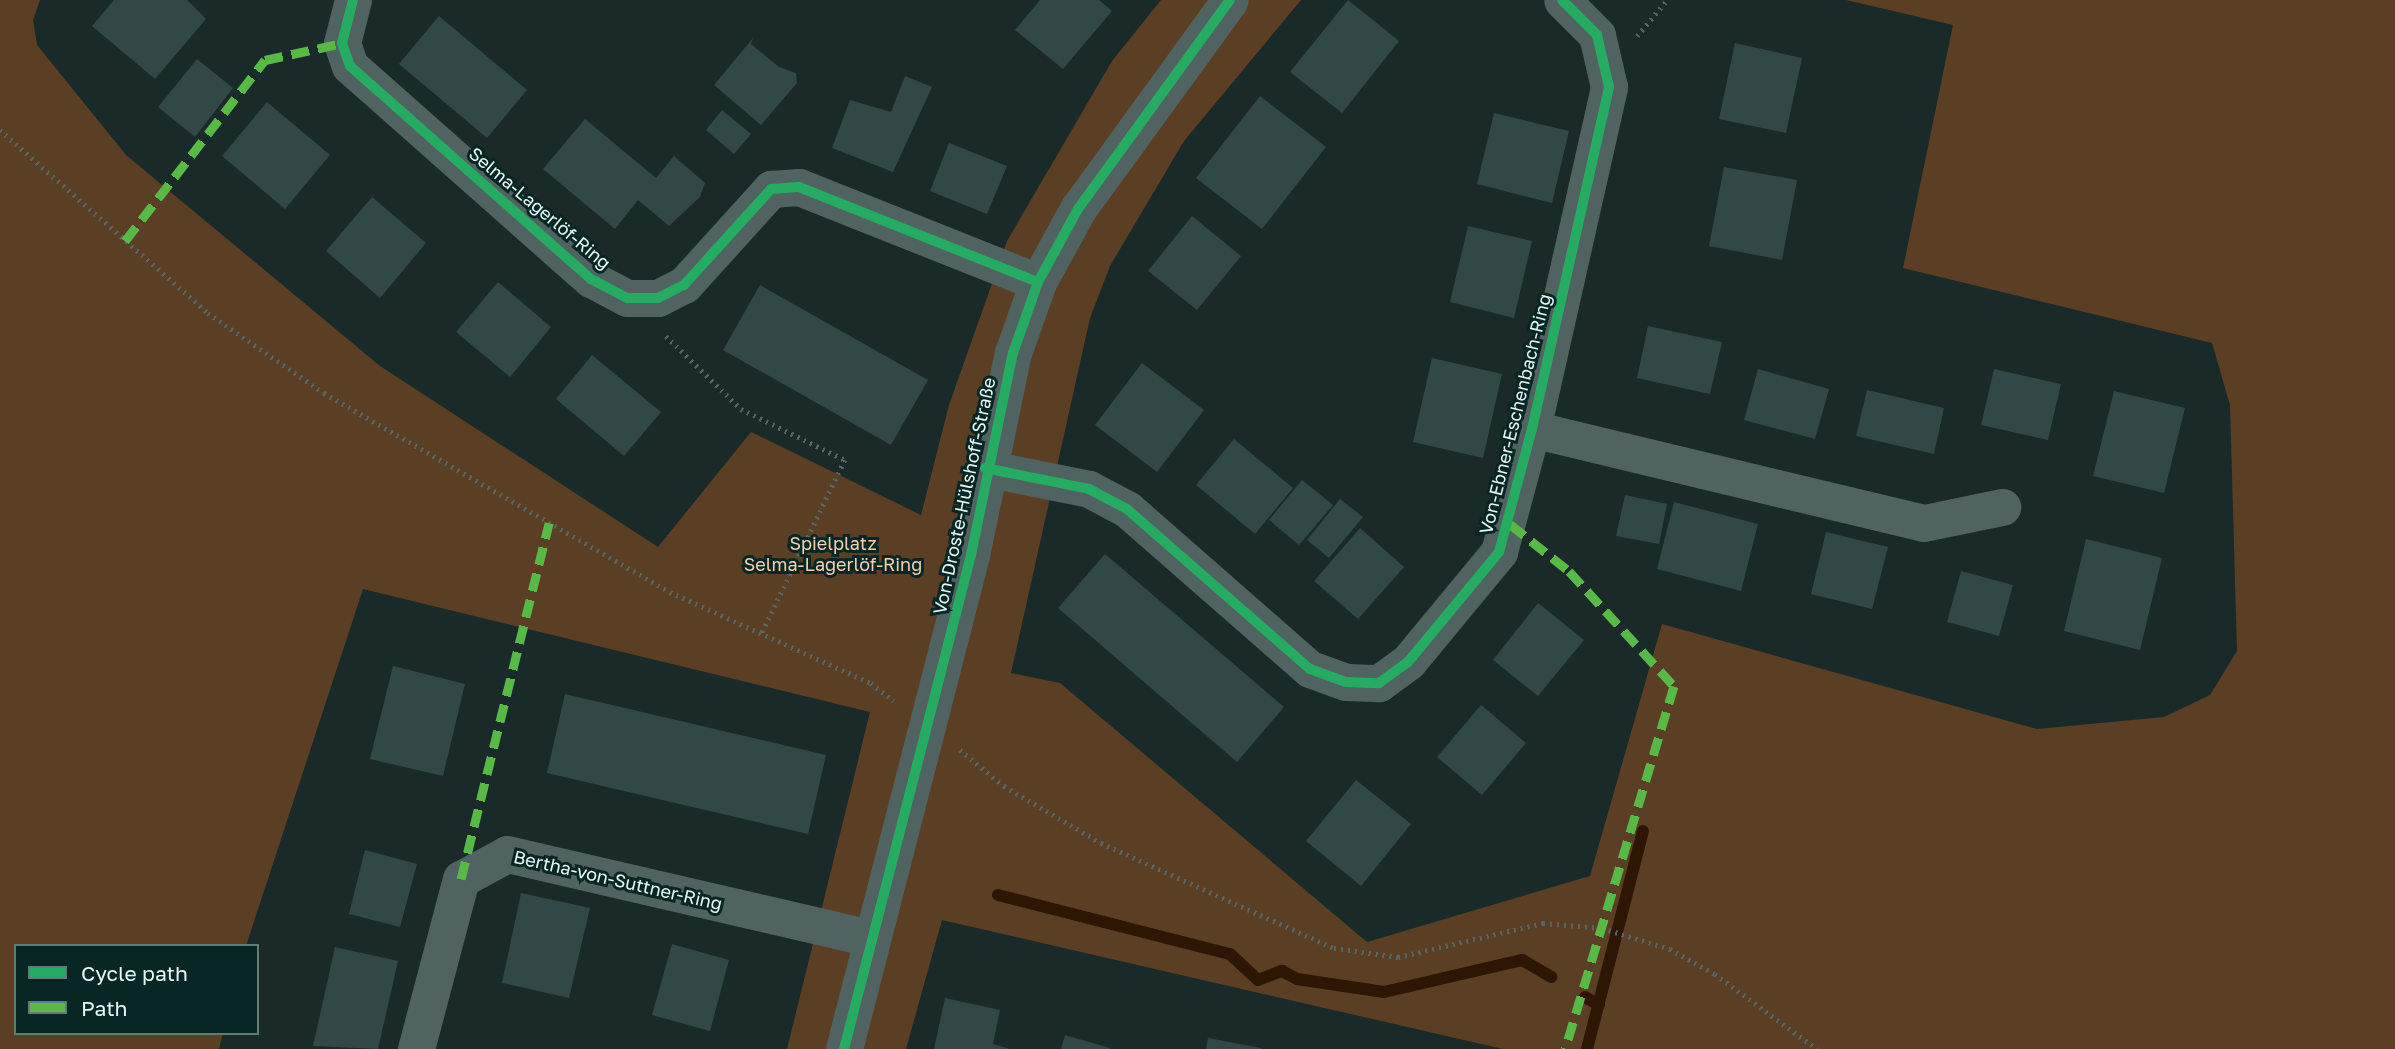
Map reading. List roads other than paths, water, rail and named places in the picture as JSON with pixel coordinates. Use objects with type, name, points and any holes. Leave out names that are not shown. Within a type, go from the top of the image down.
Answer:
[{"type":"street","name":"Selma-Lagerlöf-Ring","points":[[353,0],[342,43],[350,66],[591,279],[627,298],[658,298],[684,285],[762,196],[799,187],[1038,282]]},
{"type":"street","name":"Von-Droste-Hülshoff-Straße","points":[[844,1049],[870,938],[929,726],[985,468],[1038,282],[1079,209],[1230,0]]},
{"type":"street","name":"Von-Ebner-Eschenbach-Ring","points":[[985,468],[1099,494],[1127,509],[1310,669],[1346,682],[1379,683],[1408,662],[1499,552],[1532,429],[1609,87],[1597,35],[1562,0]]},
{"type":"street","name":"Von-Ebner-Eschenbach-Ring","points":[[1532,429],[1923,523],[2002,507]]},
{"type":"street","name":"Bertha-von-Suttner-Ring","points":[[416,1049],[461,879],[507,854],[870,938]]},
{"type":"waterway","points":[[1587,1049],[1643,831]]},
{"type":"waterway","points":[[998,895],[1230,954],[1258,980],[1282,971],[1297,979],[1384,992],[1522,960],[1551,977]]},
{"type":"waterway","points":[[1585,997],[1599,1005]]},
{"type":"park label","name":"Spielplatz Selma-Lagerlöf-Ring","points":[[833,554]]}]
